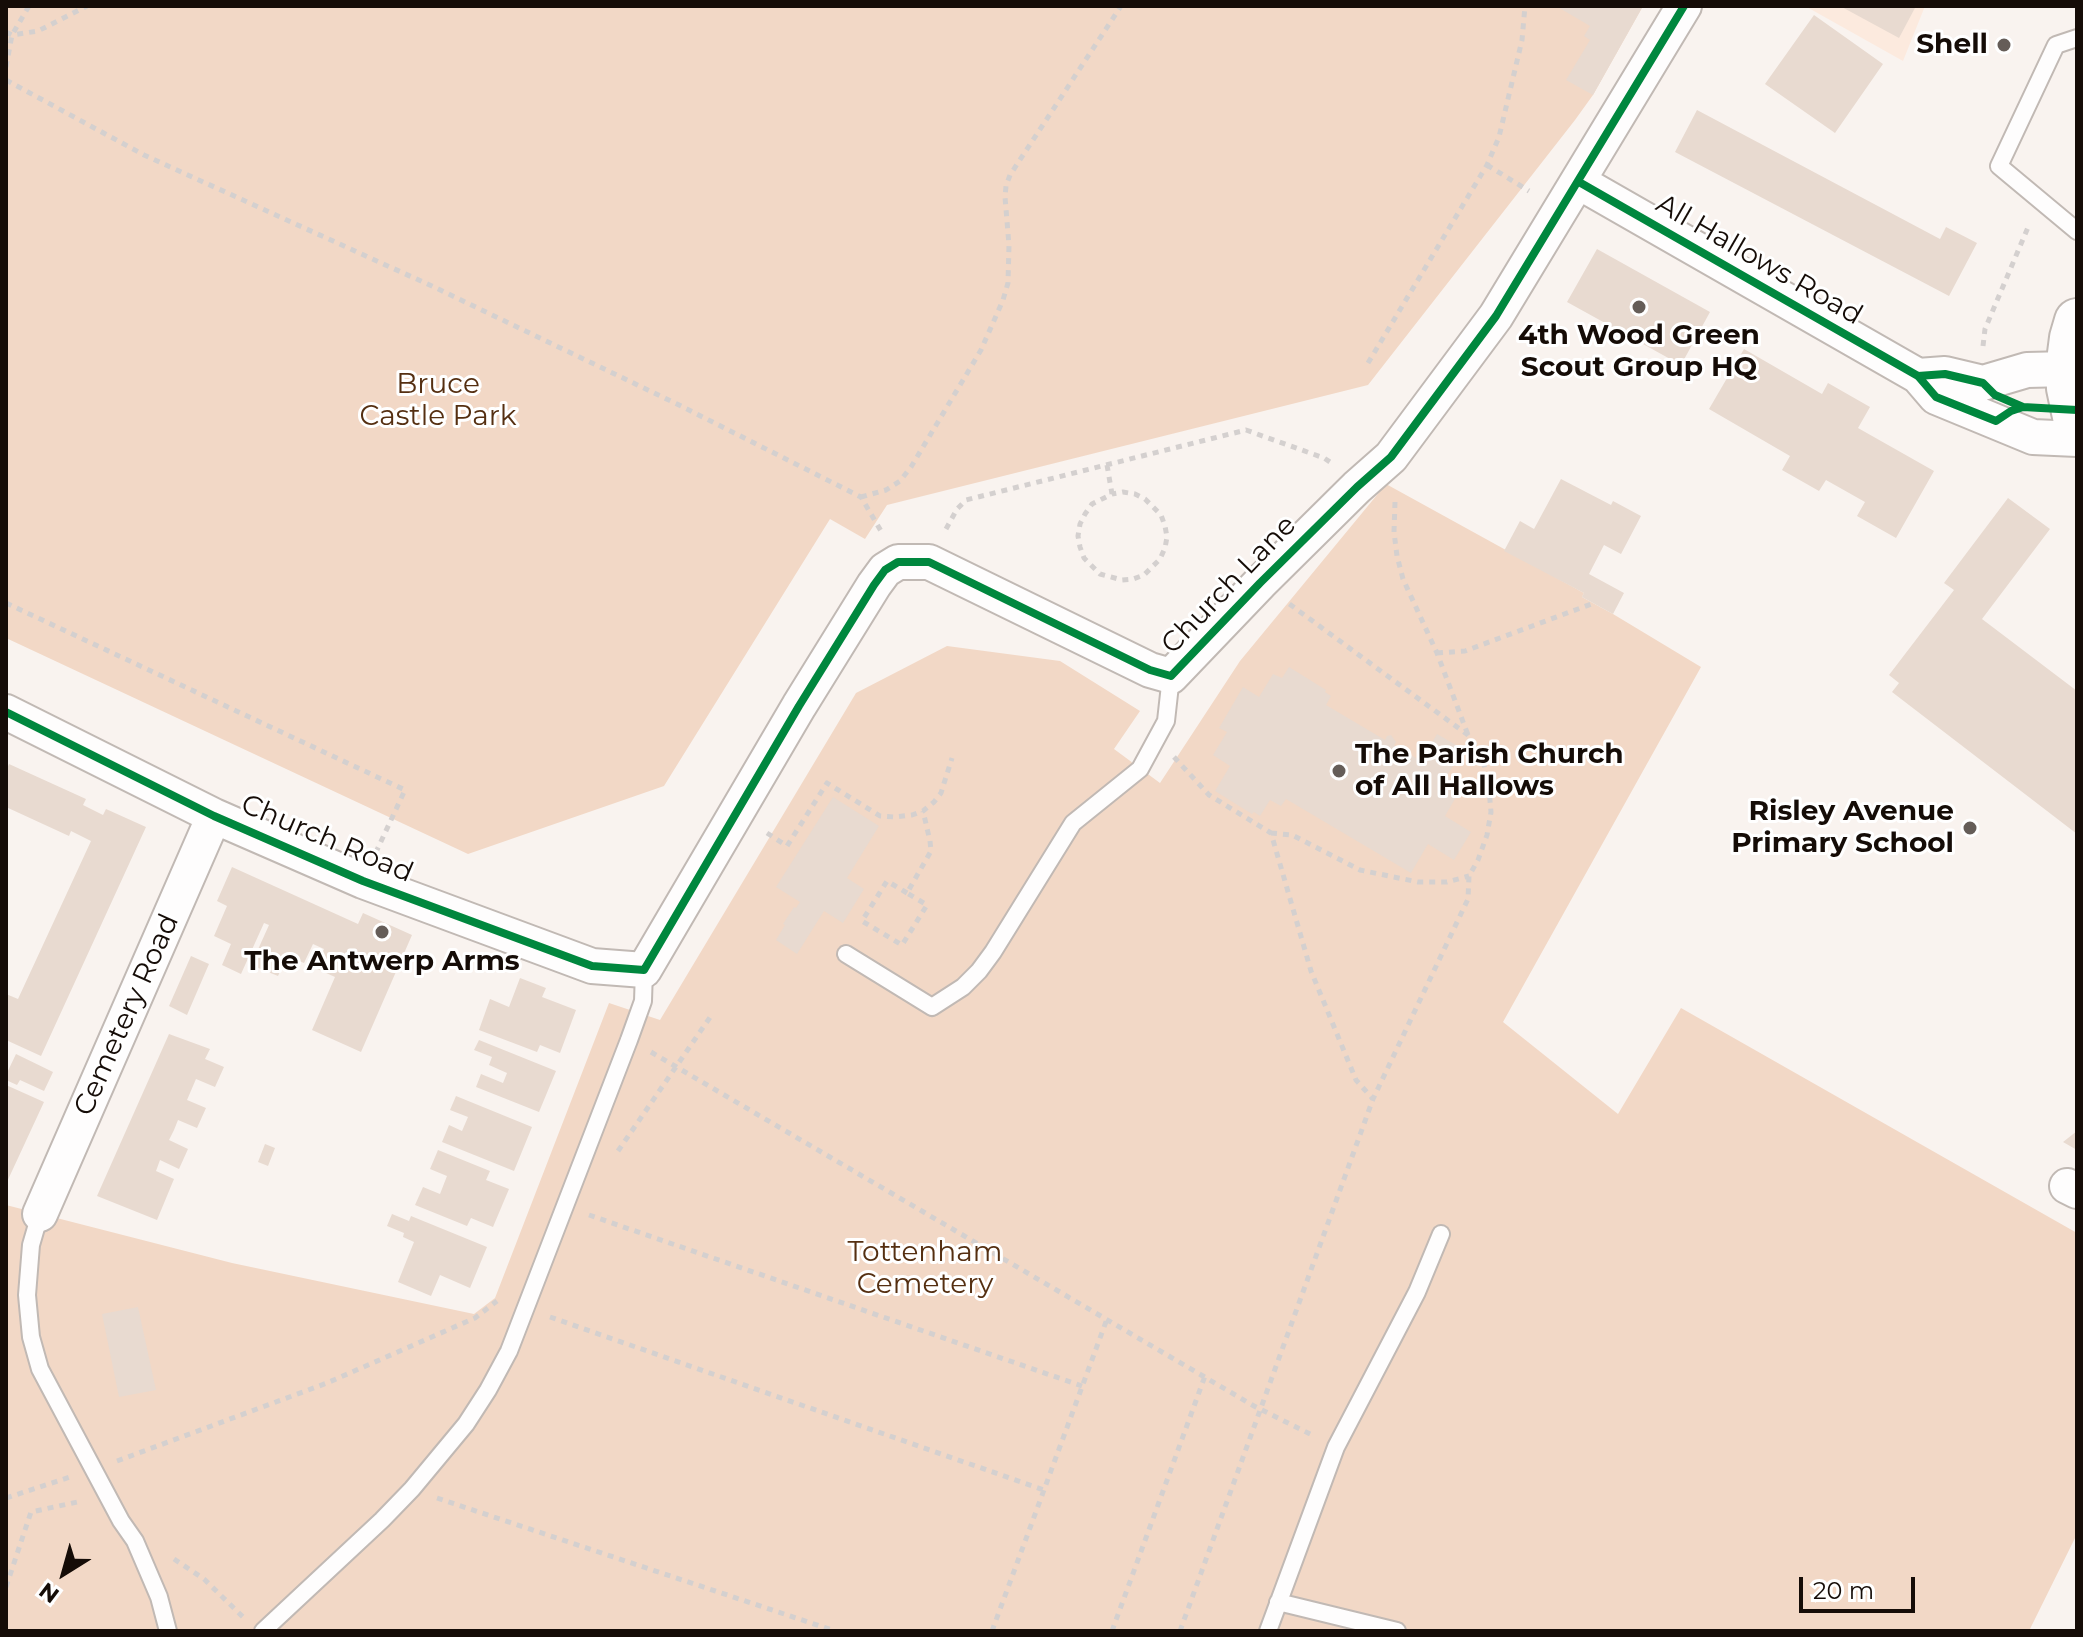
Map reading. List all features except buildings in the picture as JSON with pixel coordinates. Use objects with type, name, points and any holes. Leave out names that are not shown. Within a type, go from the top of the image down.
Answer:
[{"type":"highway","points":[[2077,321],[2068,369],[2077,426]]},
{"type":"street","name":"Church Lane","points":[[913,562],[1150,670],[1171,676],[1260,583],[1391,457],[1496,316],[1684,6]]},
{"type":"street","name":"All Hallows Road","points":[[1579,182],[1918,376],[1936,397],[2033,437],[2077,439]]},
{"type":"street","name":"All Hallows Road","points":[[1918,376],[1945,374],[1983,383],[2027,370],[2068,369]]},
{"type":"street","points":[[644,970],[866,598],[885,570],[913,562]]},
{"type":"street","name":"Church Road","points":[[6,712],[214,816],[363,881],[592,966],[644,970]]},
{"type":"street","name":"Cemetery Road","points":[[40,1214],[214,816]]},
{"type":"lane","points":[[2077,38],[2056,45],[1999,166],[2077,231]]},
{"type":"lane","points":[[846,954],[932,1007],[963,987],[993,952],[1073,823],[1140,769],[1166,721],[1171,676]]},
{"type":"lane","points":[[263,1631],[412,1489],[466,1424],[488,1390],[509,1351],[629,1040],[643,1001],[644,970]]},
{"type":"lane","points":[[40,1214],[31,1245],[27,1295],[31,1337],[40,1369],[121,1521],[135,1541],[159,1597],[168,1631]]},
{"type":"lane","points":[[1268,1631],[1336,1447],[1417,1292],[1441,1234]]},
{"type":"lane","points":[[1278,1602],[1397,1631]]},
{"type":"path","points":[[6,67],[9,34],[29,6]]},
{"type":"path","points":[[9,34],[38,31],[87,6]]},
{"type":"path","points":[[861,497],[886,490],[900,481],[981,350],[1008,283],[1005,197],[1010,175],[1121,6]]},
{"type":"path","points":[[1368,363],[1487,165],[1499,137],[1522,40],[1525,6]]},
{"type":"path","points":[[6,80],[144,155],[463,301],[861,497],[913,562],[966,500],[1246,430],[1333,464]]},
{"type":"path","points":[[1487,165],[1561,210]]},
{"type":"path","points":[[1982,352],[1985,329],[2040,200]]},
{"type":"path","points":[[1107,465],[1112,494]]},
{"type":"path","points":[[1123,492],[1145,499],[1161,515],[1165,526],[1167,537],[1160,559],[1144,575],[1133,579],[1122,580],[1100,574],[1084,558],[1080,547],[1078,536],[1085,514],[1092,504],[1112,494],[1123,492]]},
{"type":"path","points":[[1180,1631],[1373,1099],[1468,899],[1469,876],[1487,835],[1491,812],[1484,764],[1468,735],[1437,653],[1403,579],[1394,532],[1396,497]]},
{"type":"path","points":[[1260,583],[1468,735]]},
{"type":"path","points":[[6,603],[405,790],[363,881]]},
{"type":"path","points":[[1437,653],[1465,651],[1594,603]]},
{"type":"path","points":[[1154,743],[1178,760],[1209,795],[1271,833],[1292,835],[1360,870],[1418,882],[1447,882],[1469,876]]},
{"type":"path","points":[[763,831],[787,846],[827,783],[880,816],[903,816],[923,811],[941,793],[952,758]]},
{"type":"path","points":[[907,893],[931,851],[923,811]]},
{"type":"path","points":[[1271,833],[1311,971],[1356,1080],[1373,1099]]},
{"type":"path","points":[[887,881],[907,893],[927,905],[902,945],[862,921],[887,881]]},
{"type":"path","points":[[613,1158],[713,1013]]},
{"type":"path","points":[[629,1040],[1260,1408],[1336,1447]]},
{"type":"path","points":[[565,1207],[1082,1386]]},
{"type":"path","points":[[525,1308],[1044,1490]]},
{"type":"path","points":[[6,1498],[196,1433],[327,1383],[475,1318]]},
{"type":"path","points":[[992,1631],[1107,1319]]},
{"type":"path","points":[[1112,1631],[1205,1376]]},
{"type":"path","points":[[412,1489],[835,1631]]},
{"type":"path","points":[[6,1587],[31,1512],[108,1495]]},
{"type":"path","points":[[135,1541],[161,1550],[204,1579],[248,1621]]},
{"type":"shaded area","points":[[1805,6],[1925,6],[1903,61]]},
{"type":"green space","name":"Bruce Castle Park","points":[[6,6],[1643,6],[1593,95],[1575,120],[1368,385],[887,505],[865,539],[830,519],[664,786],[468,854],[6,638]]},
{"type":"green space","name":"Tottenham Cemetery","points":[[1386,484],[1584,593],[1582,597],[1701,667],[1503,1022],[1618,1114],[1681,1008],[2077,1233],[2077,1534],[2029,1631],[6,1631],[6,1205],[232,1263],[474,1314],[495,1298],[609,1003],[660,1020],[856,693],[947,646],[1060,661],[1140,711],[1114,749],[1160,783],[1240,661]]},
{"type":"cycle path","points":[[6,712],[214,816],[363,881],[592,966],[644,970],[874,585],[885,570],[898,562],[929,562],[1150,670],[1171,676],[1260,583],[1391,457],[1496,316],[1684,6]]},
{"type":"cycle path","points":[[1579,182],[1918,376],[1936,397],[1996,421],[2023,407],[2077,410]]},
{"type":"cycle path","points":[[1918,376],[1945,374],[1983,383],[1995,395],[2023,407]]},
{"type":"place","name":"Shell","points":[[2004,45]]},
{"type":"place","name":"4th Wood Green Scout Group HQ","points":[[1639,307]]},
{"type":"place","name":"The Parish Church of All Hallows","points":[[1339,771]]},
{"type":"place","name":"Risley Avenue Primary School","points":[[1970,828]]},
{"type":"place","name":"The Antwerp Arms","points":[[382,932]]}]
